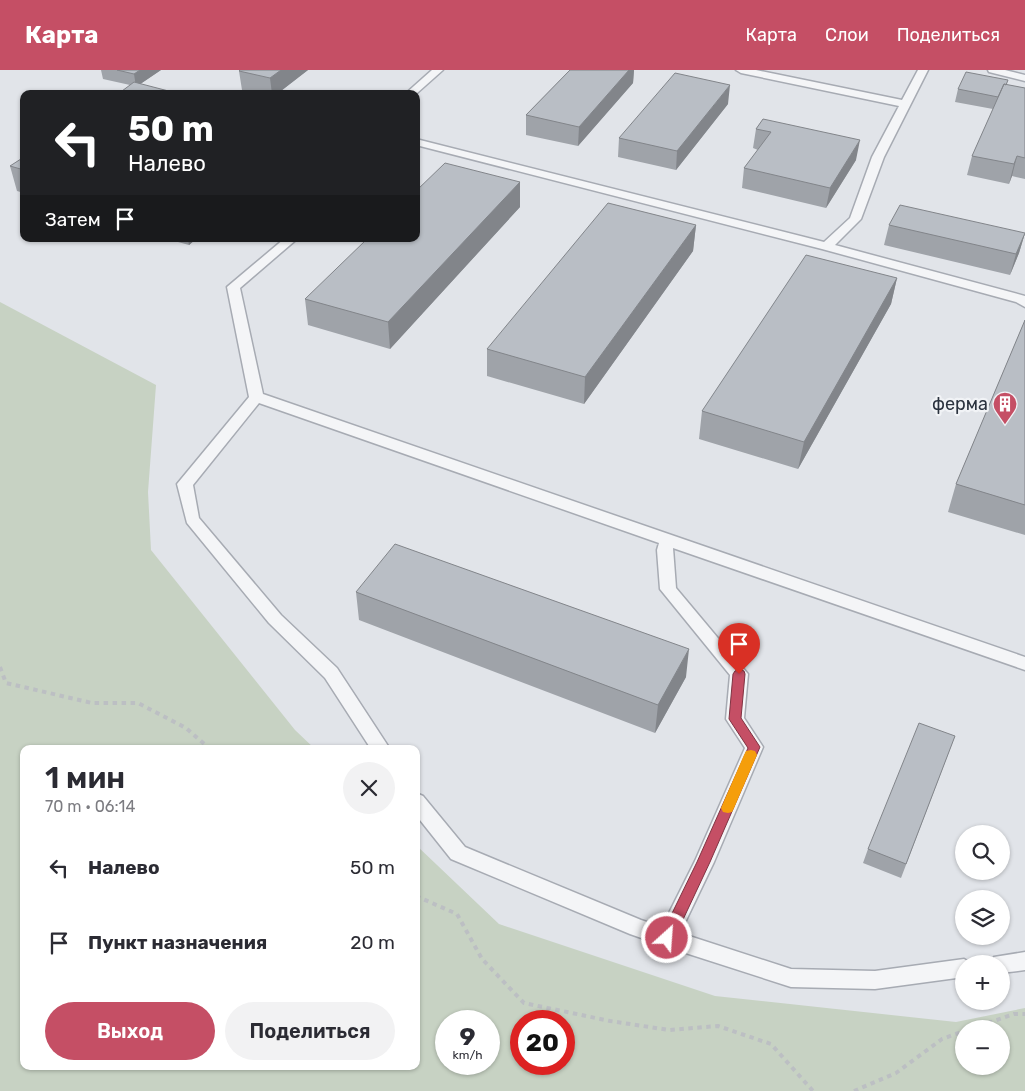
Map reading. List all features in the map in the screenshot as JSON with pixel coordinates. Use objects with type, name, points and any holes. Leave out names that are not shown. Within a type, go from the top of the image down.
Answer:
[{"type":"lane","points":[[415,90],[438,70]]},
{"type":"lane","points":[[740,70],[905,104]]},
{"type":"lane","points":[[826,246],[855,219],[878,157],[923,70]]},
{"type":"lane","points":[[993,70],[1025,78]]},
{"type":"lane","points":[[420,143],[826,246],[1021,298],[1025,303]]},
{"type":"lane","points":[[256,398],[232,287],[287,242]]},
{"type":"lane","points":[[256,398],[1025,664]]},
{"type":"lane","points":[[256,398],[186,484],[192,519],[275,618],[331,673],[378,745]]},
{"type":"lane","points":[[667,540],[668,589],[739,674],[735,719],[754,747],[704,862],[667,938]]},
{"type":"lane","points":[[420,806],[458,853],[637,928],[790,978],[875,980],[955,969]]},
{"type":"lane","points":[[1010,963],[1025,961]]},
{"type":"path","points":[[0,667],[6,683],[92,703],[138,703],[186,728],[205,745]]},
{"type":"path","points":[[420,898],[457,914],[482,959],[524,1003],[610,1021],[669,1030],[718,1026],[771,1044],[812,1091]]},
{"type":"path","points":[[997,1020],[1014,1014],[1025,1014]]},
{"type":"path","points":[[854,1091],[896,1073],[942,1039],[955,1034]]},
{"type":"green space","points":[[0,302],[156,385],[148,492],[151,550],[295,730],[311,745],[20,745],[20,1070],[420,1070],[420,849],[499,924],[715,996],[955,1022],[955,1075],[1010,1075],[1010,1020],[966,1020],[1025,1008],[1025,1091],[0,1091]]},
{"type":"building","points":[[117,70],[140,70],[134,74]]},
{"type":"building","points":[[240,70],[281,70],[270,78]]},
{"type":"building","points":[[570,70],[629,70],[579,127],[526,115]]},
{"type":"building","points":[[966,72],[1008,80],[998,97],[958,89]]},
{"type":"building","points":[[675,73],[730,85],[677,151],[619,138]]},
{"type":"building","points":[[134,82],[165,90],[123,90]]},
{"type":"building","points":[[1004,84],[1025,88],[1025,158],[1017,156],[1014,164],[972,156]]},
{"type":"building","points":[[763,119],[860,140],[830,188],[744,168],[771,132],[756,129]]},
{"type":"building","points":[[20,160],[20,169],[10,166]]},
{"type":"building","points":[[445,163],[520,182],[388,322],[305,299],[364,242],[420,242],[420,187]]},
{"type":"building","points":[[608,203],[696,225],[585,377],[487,349]]},
{"type":"building","points":[[900,205],[1025,233],[1016,254],[889,225]]},
{"type":"building","points":[[806,255],[897,278],[804,442],[702,411]]},
{"type":"building","name":"ферма","points":[[1025,320],[1025,505],[956,484]]},
{"type":"building","points":[[395,544],[689,649],[658,705],[356,592]]},
{"type":"building","points":[[919,723],[955,736],[906,864],[868,849]]},
{"type":"slow traffic","points":[[728,808],[751,755]]},
{"type":"place","name":"ферма","points":[[1005,425]]},
{"type":"route","points":[[667,938],[704,862],[754,747],[735,719],[739,674]]}]
